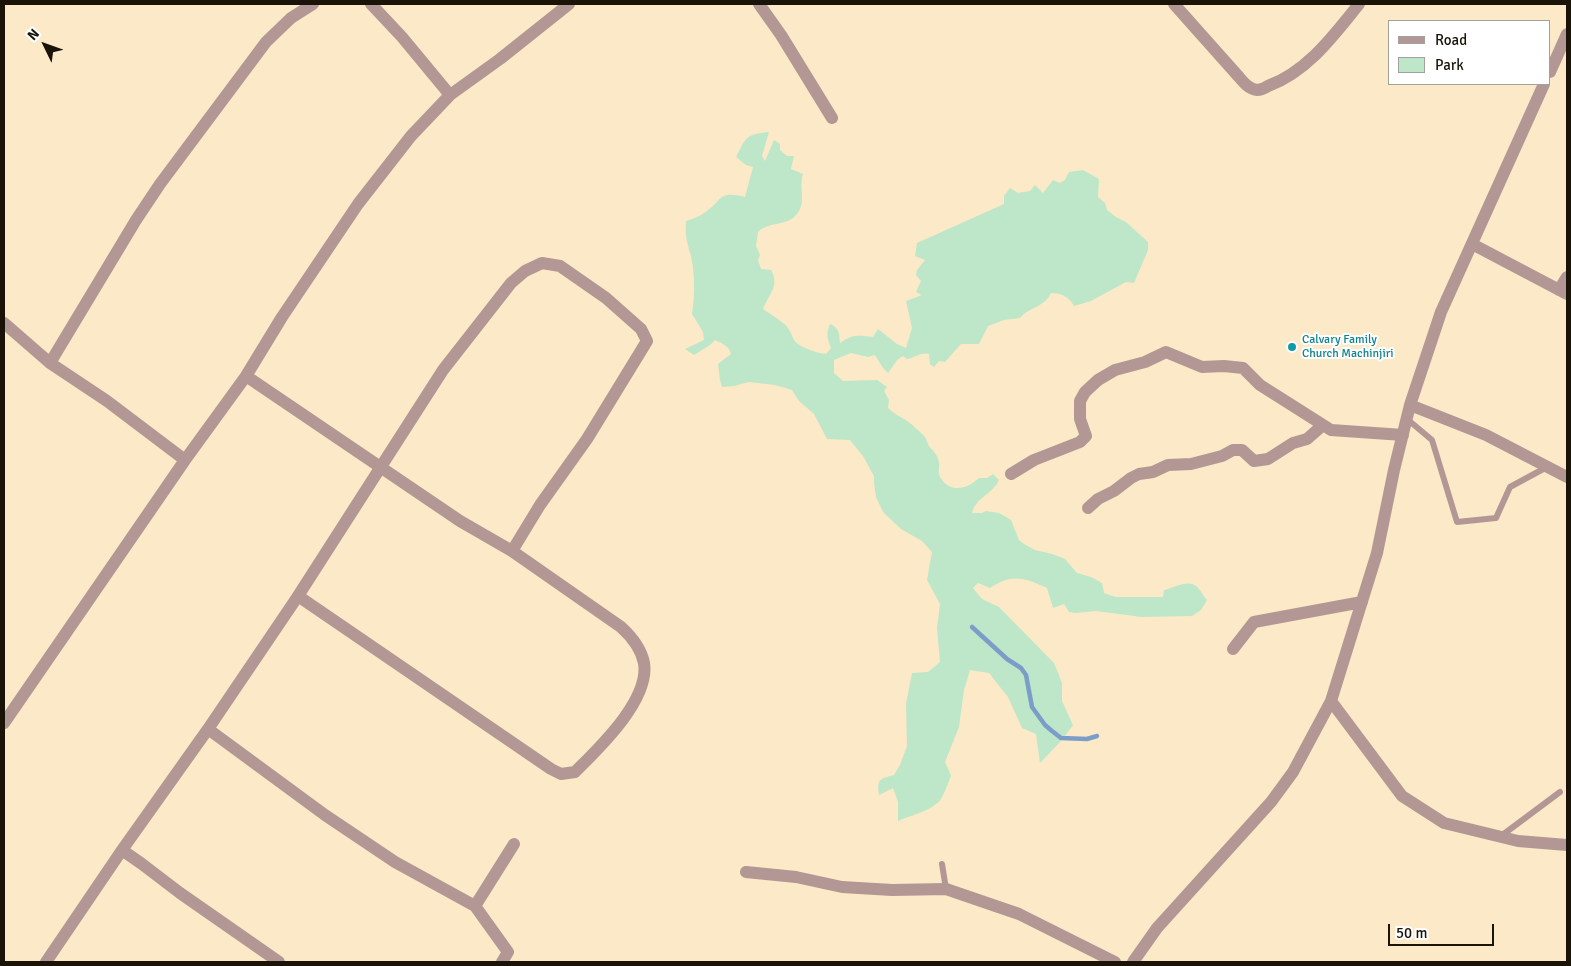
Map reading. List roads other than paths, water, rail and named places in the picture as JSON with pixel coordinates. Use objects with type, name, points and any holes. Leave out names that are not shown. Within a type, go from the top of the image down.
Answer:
[{"type":"street","points":[[50,364],[136,220],[160,184],[266,42],[291,18],[313,4]]},
{"type":"street","points":[[371,4],[402,37],[450,96]]},
{"type":"street","points":[[4,722],[185,460],[246,376],[282,316],[358,204],[411,136],[450,96],[569,4]]},
{"type":"street","points":[[759,4],[781,35],[832,118]]},
{"type":"street","points":[[1174,4],[1239,77],[1250,88],[1259,90],[1275,84],[1304,65],[1335,33],[1359,4]]},
{"type":"street","points":[[1551,70],[1567,34]]},
{"type":"street","points":[[1132,962],[1157,928],[1282,788],[1293,772],[1331,701],[1377,552],[1406,419],[1441,312],[1544,85]]},
{"type":"street","points":[[1472,244],[1563,292],[1567,277]]},
{"type":"street","points":[[46,962],[298,596],[443,370],[511,283],[526,271],[542,263],[560,266],[606,298],[641,329],[647,341],[587,439],[540,504],[512,551]]},
{"type":"street","points":[[4,323],[50,364],[107,401],[185,460]]},
{"type":"street","points":[[1011,474],[1034,460],[1080,442],[1086,436],[1080,419],[1080,401],[1085,392],[1098,380],[1115,370],[1145,362],[1166,352],[1202,366],[1243,368],[1260,386],[1331,430],[1403,435]]},
{"type":"street","points":[[246,376],[460,522],[512,551],[621,628],[636,643],[644,664],[643,679],[638,694],[618,724],[575,772],[561,774],[298,596]]},
{"type":"street","points":[[1410,405],[1486,435],[1567,477]]},
{"type":"street","points":[[1088,508],[1098,499],[1139,474],[1153,472],[1168,465],[1190,464],[1203,461],[1222,456],[1233,450],[1242,450],[1254,460],[1268,459],[1293,443],[1308,439],[1323,425]]},
{"type":"street","points":[[1233,649],[1254,622],[1362,602]]},
{"type":"street","points":[[1331,701],[1402,796],[1444,823],[1518,841],[1567,845]]},
{"type":"street","points":[[208,729],[325,815],[395,862],[475,906],[508,952],[502,962]]},
{"type":"street","points":[[475,906],[514,844]]},
{"type":"street","points":[[122,850],[279,962]]},
{"type":"street","points":[[746,872],[796,877],[842,887],[892,890],[946,889],[1019,914],[1115,962]]},
{"type":"lane","points":[[1406,419],[1432,440],[1457,522],[1496,518],[1510,487],[1548,467]]},
{"type":"lane","points":[[1500,837],[1560,792]]},
{"type":"lane","points":[[942,864],[946,889]]},
{"type":"waterway","points":[[972,627],[1007,659],[1021,668],[1026,675],[1032,707],[1045,725],[1061,738],[1087,739],[1097,736]]},
{"type":"place","name":"Calvary Family Church Machinjiri","points":[[1292,347]]}]
